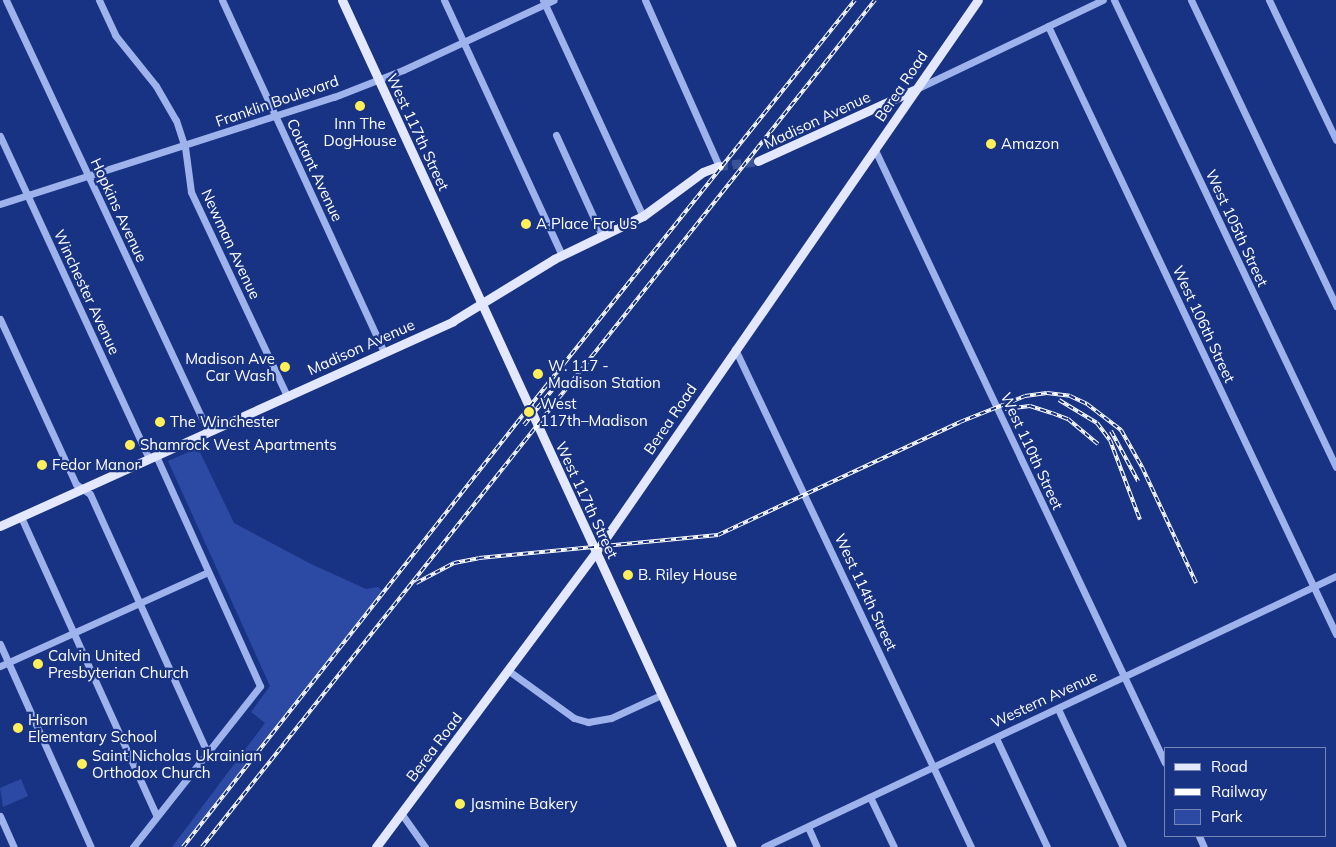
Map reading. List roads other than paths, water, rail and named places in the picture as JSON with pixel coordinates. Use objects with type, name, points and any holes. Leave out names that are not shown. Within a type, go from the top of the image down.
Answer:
[{"type":"main road","name":"West 117th Street","points":[[342,0],[732,847]]},
{"type":"main road","name":"Berea Road","points":[[376,847],[596,552],[978,0]]},
{"type":"main road","name":"Madison Avenue","points":[[758,161],[914,90]]},
{"type":"main road","name":"Madison Avenue","points":[[0,526],[453,321],[562,255],[643,216],[703,172],[719,166]]},
{"type":"street","name":"Hopkins Avenue","points":[[6,0],[208,431]]},
{"type":"street","name":"Newman Avenue","points":[[98,0],[115,35],[156,86],[171,111],[185,147],[191,192],[287,396]]},
{"type":"street","name":"Coutant Avenue","points":[[222,0],[384,352]]},
{"type":"street","points":[[444,0],[562,255]]},
{"type":"street","name":"Franklin Boulevard","points":[[0,204],[89,178],[276,117],[378,79],[464,43],[544,2],[554,0]]},
{"type":"street","points":[[645,0],[719,166]]},
{"type":"street","name":"Madison Avenue","points":[[914,90],[1103,0]]},
{"type":"street","name":"West 105th Street","points":[[1114,0],[1336,467]]},
{"type":"street","points":[[1191,0],[1336,306]]},
{"type":"street","points":[[1270,0],[1336,140]]},
{"type":"street","points":[[544,2],[643,216]]},
{"type":"street","name":"West 106th Street","points":[[1048,26],[1336,634]]},
{"type":"street","points":[[556,135],[602,236]]},
{"type":"street","name":"Winchester Avenue","points":[[0,136],[208,572],[260,686],[207,752]]},
{"type":"street","name":"West 110th Street","points":[[875,150],[1164,761]]},
{"type":"street","points":[[0,319],[76,484],[90,494],[207,752],[156,815],[133,847]]},
{"type":"street","name":"West 114th Street","points":[[735,349],[971,847]]},
{"type":"street","points":[[21,517],[75,632],[156,815]]},
{"type":"street","points":[[0,666],[208,572]]},
{"type":"street","name":"Western Avenue","points":[[764,847],[1336,576]]},
{"type":"street","points":[[0,644],[92,847]]},
{"type":"street","points":[[509,671],[574,718],[588,722],[611,718],[661,695]]},
{"type":"street","points":[[1058,709],[1123,847]]},
{"type":"street","points":[[996,738],[1047,847]]},
{"type":"street","points":[[870,797],[894,847]]},
{"type":"street","points":[[401,813],[425,847]]},
{"type":"street","points":[[0,816],[14,847]]},
{"type":"street","points":[[808,826],[817,847]]},
{"type":"tunnel","points":[[719,166],[758,161]]},
{"type":"railway","points":[[183,847],[530,406],[855,0]]},
{"type":"railway","points":[[202,847],[875,0]]},
{"type":"railway","points":[[524,425],[552,390]]},
{"type":"railway","points":[[416,583],[454,563],[479,558],[718,535],[960,422],[1025,396],[1047,393],[1070,396],[1087,404],[1121,430],[1142,467],[1196,583]]},
{"type":"railway","points":[[1059,400],[1097,423],[1110,440],[1140,520]]},
{"type":"railway","points":[[1005,409],[1030,406],[1068,419],[1098,444]]},
{"type":"railway","points":[[1111,431],[1138,481]]},
{"type":"place","name":"Inn The DogHouse","points":[[360,106]]},
{"type":"place","name":"Amazon","points":[[991,144]]},
{"type":"place","name":"A Place For Us","points":[[526,224]]},
{"type":"place","name":"Madison Ave Car Wash","points":[[285,367]]},
{"type":"place","name":"W. 117 - Madison Station","points":[[538,374]]},
{"type":"place","name":"West 117th–Madison","points":[[529,412]]},
{"type":"place","name":"The Winchester","points":[[160,422]]},
{"type":"place","name":"Shamrock West Apartments","points":[[130,445]]},
{"type":"place","name":"Fedor Manor","points":[[42,465]]},
{"type":"place","name":"B. Riley House","points":[[628,575]]},
{"type":"place","name":"Calvin United Presbyterian Church","points":[[38,664]]},
{"type":"place","name":"Harrison Elementary School","points":[[18,728]]},
{"type":"place","name":"Saint Nicholas Ukrainian Orthodox Church","points":[[82,764]]},
{"type":"place","name":"Jasmine Bakery","points":[[460,804]]}]
